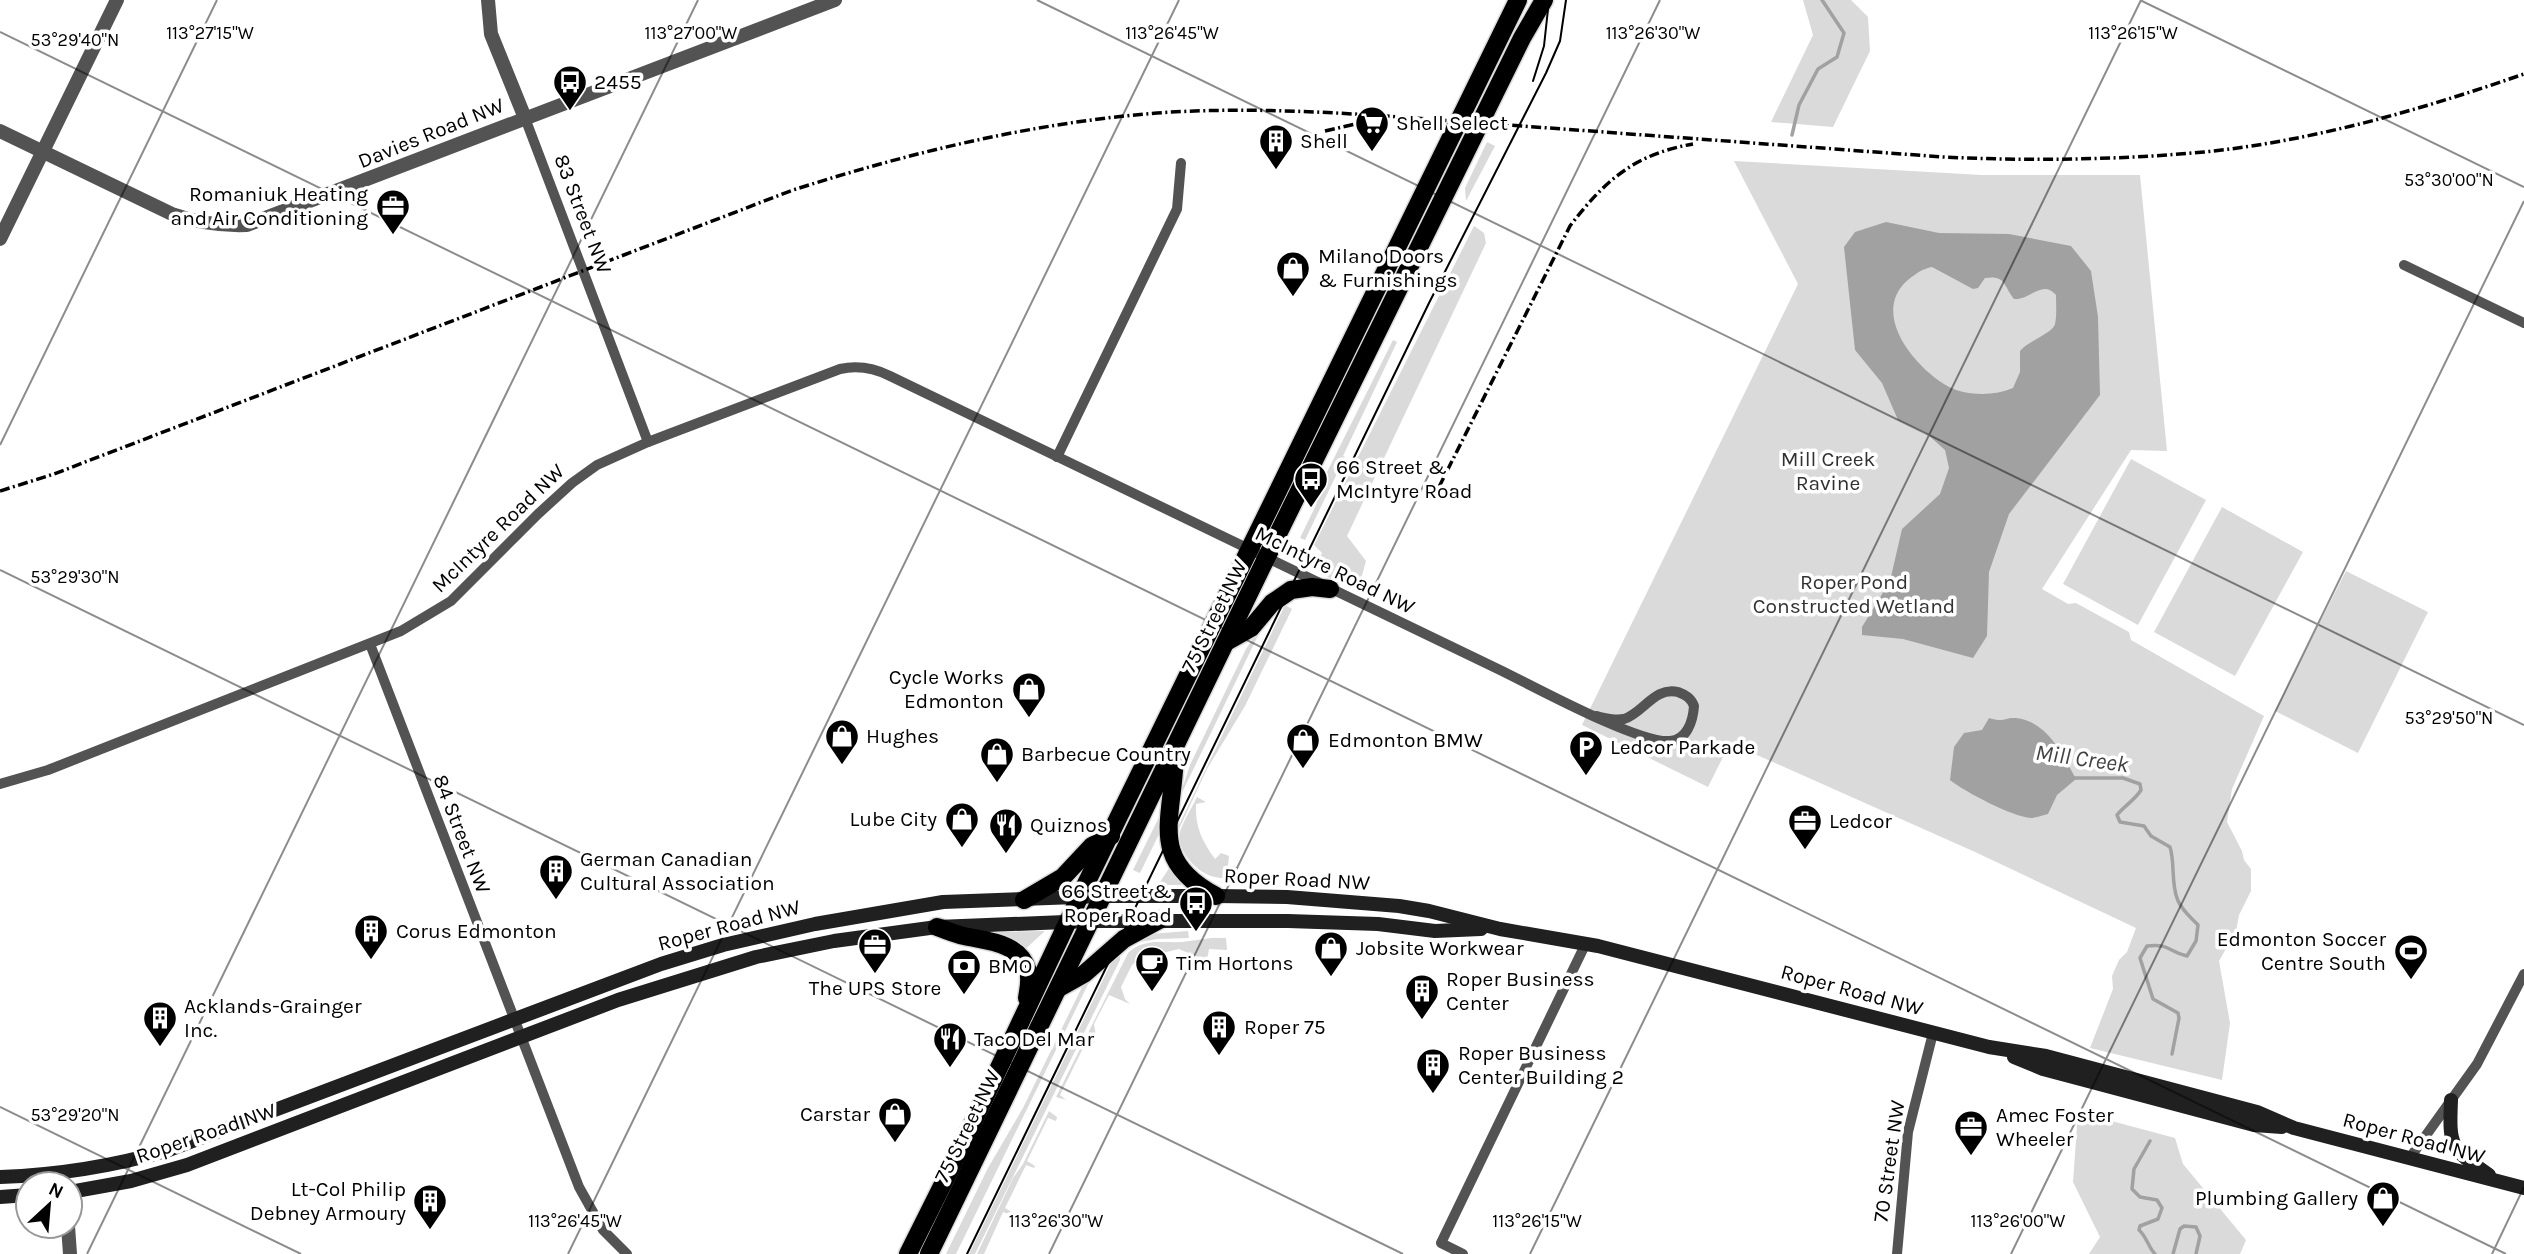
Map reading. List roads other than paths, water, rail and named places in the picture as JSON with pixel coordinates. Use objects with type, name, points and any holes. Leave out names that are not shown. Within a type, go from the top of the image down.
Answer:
[{"type":"main road","name":"75 Street NW","points":[[908,1254],[1067,922],[1518,0]]},
{"type":"main road","name":"75 Street NW","points":[[929,1254],[1510,62],[1544,0]]},
{"type":"main road","points":[[1228,640],[1251,628],[1272,603],[1291,590],[1312,587],[1330,589]]},
{"type":"main road","points":[[1175,748],[1169,826],[1171,851],[1175,864],[1196,886],[1216,896]]},
{"type":"main road","points":[[1024,900],[1063,877],[1092,846],[1111,836]]},
{"type":"main road","name":"Roper Road NW","points":[[84,1173],[181,1146],[661,964],[759,937],[883,911],[943,902],[1216,896],[1287,897],[1380,904],[1429,911],[1500,929],[1586,943],[1989,1047],[2059,1059],[2257,1112],[2294,1128],[2524,1188]]},
{"type":"main road","points":[[1059,988],[1084,974],[1107,951],[1124,939],[1158,920]]},
{"type":"main road","name":"Roper Road NW","points":[[84,1189],[131,1181],[213,1155],[520,1036],[685,977],[756,957],[867,935],[937,927],[1158,920],[1378,924],[1434,930],[1500,929]]},
{"type":"main road","points":[[937,927],[962,936],[999,943],[1020,956],[1027,967],[1029,977],[1025,1012]]},
{"type":"main road","points":[[2451,1100],[2450,1129],[2453,1145],[2467,1160],[2498,1181]]},
{"type":"street","points":[[0,239],[117,0]]},
{"type":"street","name":"83 Street NW","points":[[488,0],[491,34],[648,442]]},
{"type":"street","name":"Davies Road NW","points":[[0,131],[172,214],[198,223],[220,226],[247,225],[835,0]]},
{"type":"street","points":[[1057,457],[1177,209],[1181,163]]},
{"type":"street","points":[[2404,265],[2524,323]]},
{"type":"street","name":"McIntyre Road NW","points":[[0,784],[48,770],[401,631],[439,611],[572,483],[597,465],[648,442],[839,369],[856,367],[883,372],[1330,589],[1596,716],[1635,733],[1669,741],[1679,739],[1689,729],[1694,706],[1684,694],[1671,691],[1659,694],[1625,719],[1614,720],[1596,716]]},
{"type":"street","name":"84 Street NW","points":[[369,644],[586,1202],[603,1230],[627,1254]]},
{"type":"street","points":[[1463,1254],[1441,1243],[1586,943]]},
{"type":"street","points":[[2409,1159],[2477,1064],[2524,974]]},
{"type":"street","name":"70 Street NW","points":[[1897,1254],[1908,1132],[1933,1033]]},
{"type":"waterway","name":"Mill Creek","points":[[1792,135],[1799,105],[1818,69],[1837,57],[1844,33],[1822,0]]},
{"type":"waterway","name":"Mill Creek","points":[[2071,778],[2123,778],[2140,784],[2139,794],[2117,815],[2120,822],[2144,826],[2151,836],[2170,847],[2175,892],[2180,905],[2198,925],[2196,941],[2187,956],[2155,945],[2147,946],[2140,958],[2153,999],[2178,1013],[2172,1054]]},
{"type":"waterway","name":"Mill Creek","points":[[2150,1141],[2134,1169],[2132,1189],[2140,1197],[2157,1200],[2162,1208],[2158,1219],[2140,1226],[2139,1230],[2155,1254]]},
{"type":"waterway","name":"Mill Creek","points":[[2173,1254],[2180,1229],[2184,1226],[2196,1227],[2200,1236],[2196,1254]]},
{"type":"tram line","points":[[1533,81],[1544,46],[1549,0]]},
{"type":"tram line","points":[[967,1254],[1429,303],[1546,73],[1560,41],[1566,0]]},
{"type":"railway","points":[[0,491],[54,474],[793,190],[882,163],[973,141],[1064,124],[1157,113],[1284,111],[1943,157],[2106,158],[2204,152],[2326,132],[2406,112],[2524,74]]},
{"type":"railway","points":[[1325,131],[1369,121]]},
{"type":"railway","points":[[1439,487],[1570,226],[1596,195],[1623,172],[1654,155],[1693,144]]},
{"type":"place","name":"2455","points":[[570,112]]},
{"type":"place","name":"Shell Select","points":[[1372,153]]},
{"type":"place","name":"Shell","points":[[1276,171]]},
{"type":"place","name":"Romaniuk Heating and Air Conditioning","points":[[393,236]]},
{"type":"place","name":"Milano Doors & Furnishings","points":[[1293,298]]},
{"type":"place","name":"66 Street & McIntyre Road","points":[[1311,509]]},
{"type":"place","name":"Cycle Works Edmonton","points":[[1029,719]]},
{"type":"place","name":"Hughes","points":[[842,766]]},
{"type":"place","name":"Edmonton BMW","points":[[1303,770]]},
{"type":"place","name":"Ledcor Parkade","points":[[1586,777]]},
{"type":"place","name":"Barbecue Country","points":[[997,784]]},
{"type":"place","name":"Lube City","points":[[962,849]]},
{"type":"place","name":"Ledcor","points":[[1805,851]]},
{"type":"place","name":"Quiznos","points":[[1006,855]]},
{"type":"place","name":"German Canadian Cultural Association","points":[[556,901]]},
{"type":"place","name":"66 Street & Roper Road","points":[[1196,933]]},
{"type":"place","name":"Corus Edmonton","points":[[371,961]]},
{"type":"place","name":"The UPS Store","points":[[875,975]]},
{"type":"place","name":"Jobsite Workwear","points":[[1331,978]]},
{"type":"place","name":"Edmonton Soccer Centre South","points":[[2411,981]]},
{"type":"place","name":"Tim Hortons","points":[[1152,993]]},
{"type":"place","name":"BMO","points":[[964,996]]},
{"type":"place","name":"Roper Business Center","points":[[1422,1021]]},
{"type":"place","name":"Acklands-Grainger Inc.","points":[[160,1048]]},
{"type":"place","name":"Roper 75","points":[[1219,1057]]},
{"type":"place","name":"Taco Del Mar","points":[[950,1069]]},
{"type":"place","name":"Roper Business Center Building 2","points":[[1433,1095]]},
{"type":"place","name":"Carstar","points":[[895,1144]]},
{"type":"place","name":"Amec Foster Wheeler","points":[[1971,1157]]},
{"type":"place","name":"Plumbing Gallery","points":[[2383,1228]]},
{"type":"place","name":"Lt-Col Philip Debney Armoury","points":[[430,1231]]},
{"type":"park label","name":"Mill Creek Ravine","points":[[1828,471]]},
{"type":"park label","name":"Roper Pond Constructed Wetland","points":[[1854,594]]}]
